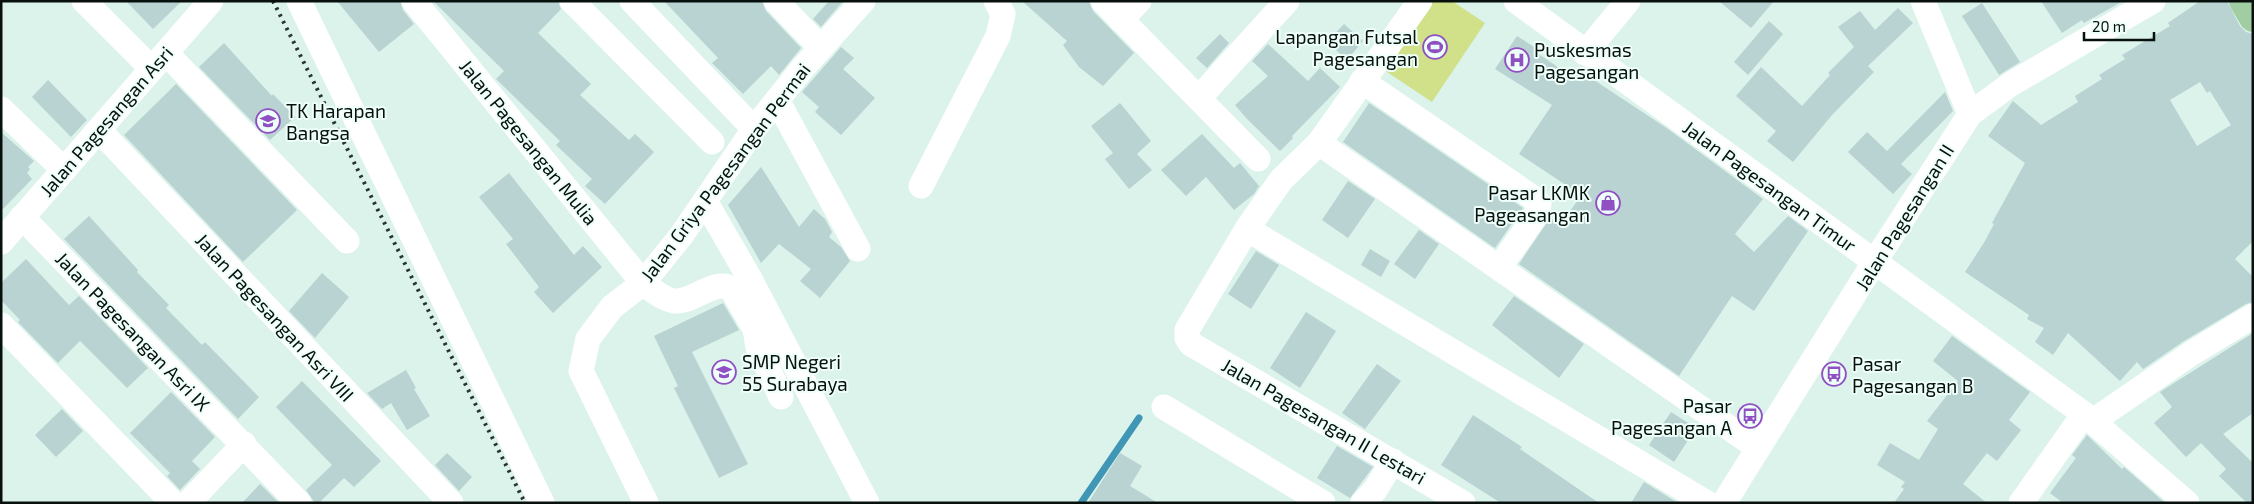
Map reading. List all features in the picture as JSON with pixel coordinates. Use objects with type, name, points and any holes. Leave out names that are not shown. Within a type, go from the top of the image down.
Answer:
[{"type":"main road","points":[[2243,1],[2253,18]]},
{"type":"street","points":[[84,1],[159,61],[347,241]]},
{"type":"street","name":"Jalan Pagesangan Asri","points":[[1,242],[211,1]]},
{"type":"street","points":[[299,1],[542,503]]},
{"type":"street","name":"Jalan Pagesangan Mulia","points":[[414,1],[643,283],[662,296],[677,301],[719,286],[731,288],[754,329],[758,346],[781,397]]},
{"type":"street","points":[[572,1],[712,142]]},
{"type":"street","points":[[632,1],[754,129]]},
{"type":"street","points":[[776,1],[821,48]]},
{"type":"street","name":"Jalan Griya Pagesangan Permai","points":[[646,503],[581,371],[588,339],[612,307],[643,283],[681,236],[754,129],[821,48],[863,1]]},
{"type":"street","points":[[921,186],[998,36],[1003,14],[996,1]]},
{"type":"street","points":[[1104,1],[1258,159]]},
{"type":"street","points":[[1121,20],[1139,1]]},
{"type":"street","points":[[1199,98],[1287,1]]},
{"type":"street","points":[[1420,1],[1319,144],[1281,180],[1247,229],[1707,503]]},
{"type":"street","name":"Jalan Pagesangan Timur","points":[[1516,1],[1585,53],[2089,417],[2187,503]]},
{"type":"street","points":[[1585,53],[1628,1]]},
{"type":"street","points":[[1923,1],[1970,114]]},
{"type":"street","name":"Jalan Pagesangan II","points":[[1724,503],[1875,261],[1970,114],[2011,84],[2153,1]]},
{"type":"street","points":[[1362,81],[1532,197],[1538,204],[1536,215],[1498,268]]},
{"type":"street","points":[[777,100],[858,249]]},
{"type":"street","points":[[1,109],[64,170]]},
{"type":"street","name":"Jalan Pagesangan Asri VIII","points":[[98,130],[451,503]]},
{"type":"street","points":[[1319,144],[1758,448]]},
{"type":"street","points":[[705,202],[750,279],[866,503]]},
{"type":"street","name":"Jalan Pagesangan Asri IX","points":[[22,217],[244,444],[299,503]]},
{"type":"street","name":"Jalan Pagesangan II Lestari","points":[[1247,229],[1187,330],[1187,338],[1191,344],[1463,503]]},
{"type":"street","points":[[2021,503],[2089,417],[2253,316]]},
{"type":"street","points":[[1,326],[173,503]]},
{"type":"street","points":[[1164,407],[1323,503]]},
{"type":"street","points":[[188,503],[244,444]]},
{"type":"street","points":[[1363,503],[1375,490],[1393,461]]},
{"type":"green space","name":"Lapangan Futsal Pagesangan","points":[[1430,1],[1452,1],[1485,23],[1432,102],[1384,70]]},
{"type":"building","points":[[126,1],[182,1],[153,29]]},
{"type":"building","points":[[337,1],[400,1],[403,10],[414,24],[379,52]]},
{"type":"building","points":[[433,1],[558,1],[561,9],[538,33],[591,84],[580,95],[629,140],[635,134],[654,152],[605,204],[585,186],[592,179],[556,145],[560,141],[496,79],[504,71]]},
{"type":"building","points":[[664,1],[762,1],[766,11],[801,48],[779,75],[771,66],[743,94],[712,63],[718,58]]},
{"type":"building","points":[[829,1],[843,1],[821,27],[813,19]]},
{"type":"building","points":[[1022,1],[1089,1],[1093,11],[1134,53],[1103,86],[1079,67],[1063,45],[1067,41]]},
{"type":"building","points":[[1719,1],[1774,1],[1751,28]]},
{"type":"building","points":[[2041,1],[2123,1],[2084,23],[2082,20],[2062,33]]},
{"type":"building","points":[[2200,1],[2227,1],[2240,26],[2246,32],[2253,34],[2253,241],[2235,259],[2253,277],[2253,302],[2246,304],[2184,341],[2143,369],[2137,362],[2120,381],[2068,333],[2053,355],[2035,342],[2044,328],[2027,319],[2029,315],[1965,272],[1985,241],[1994,224],[1992,223],[2025,163],[1988,136],[2013,101],[2041,125],[2078,102],[2075,96],[2102,79],[2099,75],[2125,59],[2122,55],[2170,26],[2168,23]],"holes":[[[2200,82],[2207,93],[2210,91],[2231,125],[2197,146],[2170,100]]]},
{"type":"building","points":[[1982,3],[2020,62],[1999,75],[1962,16]]},
{"type":"building","points":[[1898,8],[1913,23],[1868,66],[1874,72],[1832,115],[1793,162],[1767,141],[1776,131],[1736,96],[1761,67],[1802,106],[1830,75],[1828,73],[1854,47],[1838,27],[1860,11],[1875,30]]},
{"type":"building","points":[[1769,21],[1783,34],[1748,75],[1734,62]]},
{"type":"building","points":[[1344,24],[1363,41],[1347,60],[1327,42]]},
{"type":"building","points":[[1220,34],[1229,43],[1207,68],[1196,58]]},
{"type":"building","points":[[1517,36],[1539,50],[1537,53],[1571,76],[1576,68],[1668,129],[1763,199],[1735,234],[1754,252],[1788,216],[1808,231],[1754,311],[1732,296],[1679,376],[1519,264],[1550,218],[1561,225],[1581,195],[1519,154],[1552,105],[1495,69]]},
{"type":"building","points":[[224,43],[272,96],[273,94],[295,117],[270,140],[199,67]]},
{"type":"building","points":[[1268,44],[1308,81],[1320,68],[1340,87],[1292,136],[1293,138],[1280,151],[1235,105],[1268,76],[1252,61]]},
{"type":"building","points":[[841,47],[854,58],[843,69],[875,98],[841,135],[815,112],[819,107],[802,92]]},
{"type":"building","points":[[48,80],[87,120],[71,137],[32,97]]},
{"type":"building","points":[[176,84],[297,210],[243,262],[124,135]]},
{"type":"building","points":[[1945,92],[1953,111],[1901,164],[1912,174],[1893,194],[1848,152],[1867,132],[1887,151]]},
{"type":"building","points":[[1120,103],[1151,141],[1137,154],[1152,170],[1129,189],[1105,159],[1113,153],[1091,126]]},
{"type":"building","points":[[1369,103],[1523,208],[1495,248],[1343,142]]},
{"type":"building","points":[[1,132],[34,161],[28,167],[30,169],[27,173],[32,179],[1,211]]},
{"type":"building","points":[[1202,134],[1234,168],[1240,163],[1259,186],[1254,194],[1234,210],[1206,177],[1186,196],[1161,170]]},
{"type":"building","points":[[761,167],[799,227],[814,209],[825,219],[832,232],[829,237],[841,247],[850,261],[820,298],[800,281],[811,269],[779,244],[761,263],[728,205]]},
{"type":"building","points":[[509,173],[574,255],[583,246],[602,267],[553,313],[534,292],[539,287],[506,244],[513,239],[479,197]]},
{"type":"building","points":[[1348,181],[1375,199],[1348,238],[1322,220]]},
{"type":"building","points":[[89,216],[138,270],[137,272],[169,305],[166,308],[202,345],[205,342],[259,397],[238,419],[64,239]]},
{"type":"building","points":[[1419,230],[1439,244],[1415,279],[1394,264]]},
{"type":"building","points":[[1370,249],[1390,261],[1381,277],[1361,265]]},
{"type":"building","points":[[1256,251],[1279,265],[1251,309],[1228,294]]},
{"type":"building","points":[[26,259],[69,305],[79,296],[148,368],[127,388],[80,341],[58,363],[18,322],[20,320],[1,300],[1,283]]},
{"type":"building","points":[[322,273],[349,297],[315,338],[289,311]]},
{"type":"building","points":[[1514,296],[1584,344],[1559,378],[1492,325]]},
{"type":"building","points":[[723,303],[739,330],[692,352],[748,464],[719,478],[674,388],[678,386],[654,336]]},
{"type":"building","points":[[1306,312],[1336,331],[1300,388],[1270,368]]},
{"type":"building","points":[[2253,333],[2253,413],[2223,434],[2253,463],[2253,503],[2247,503],[2219,476],[2226,469],[2201,443],[2186,457],[2154,423],[2172,407],[2160,392]]},
{"type":"building","points":[[1952,336],[2030,392],[2009,420],[2021,430],[1997,461],[1987,453],[1963,484],[1987,503],[1894,503],[1904,489],[1901,487],[1905,482],[1877,465],[1890,443],[1919,460],[1938,429],[1927,421],[1958,381],[1933,361]]},
{"type":"building","points":[[1377,364],[1401,381],[1365,429],[1342,413]]},
{"type":"building","points":[[406,370],[416,388],[414,389],[430,416],[407,430],[391,403],[382,409],[367,393]]},
{"type":"building","points":[[302,381],[381,461],[354,487],[344,478],[319,503],[315,503],[306,490],[332,465],[276,407]]},
{"type":"building","points":[[171,392],[215,437],[192,461],[200,469],[180,490],[167,476],[170,473],[130,433]]},
{"type":"building","points":[[62,409],[83,431],[56,457],[35,435]]},
{"type":"building","points":[[1671,412],[1696,428],[1674,462],[1649,445]]},
{"type":"building","points":[[1473,415],[1522,447],[1520,449],[1599,503],[1501,503],[1441,465]]},
{"type":"building","points":[[2087,435],[2122,469],[2124,467],[2165,503],[2063,503],[2050,493],[2076,458],[2072,455]]},
{"type":"building","points":[[1337,446],[1373,467],[1350,498],[1317,478]]},
{"type":"building","points":[[447,453],[472,477],[459,491],[435,465]]},
{"type":"building","points":[[1120,453],[1142,466],[1130,486],[1158,503],[1088,503]]},
{"type":"building","points":[[1644,482],[1678,503],[1631,503]]},
{"type":"building","points":[[260,484],[279,503],[242,503]]},
{"type":"waterway","points":[[1081,503],[1139,418]]},
{"type":"railway","points":[[273,1],[525,503]]},
{"type":"place","name":"Lapangan Futsal Pagesangan","points":[[1435,47]]},
{"type":"place","name":"Puskesmas Pagesangan","points":[[1517,60]]},
{"type":"place","name":"TK Harapan Bangsa","points":[[268,121]]},
{"type":"place","name":"Pasar LKMK Pageasangan","points":[[1608,203]]},
{"type":"place","name":"SMP Negeri 55 Surabaya","points":[[724,372]]},
{"type":"place","name":"Pasar Pagesangan B","points":[[1834,374]]},
{"type":"place","name":"Pasar Pagesangan A","points":[[1750,416]]}]
